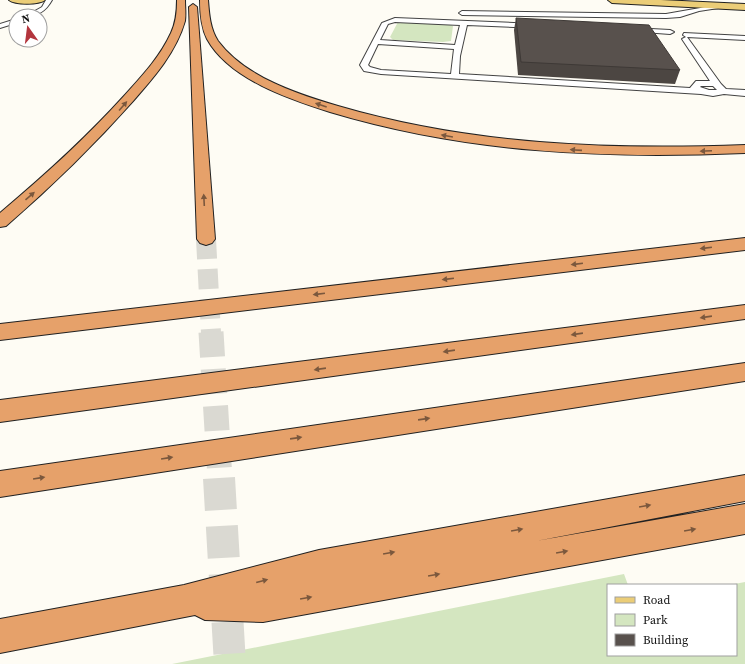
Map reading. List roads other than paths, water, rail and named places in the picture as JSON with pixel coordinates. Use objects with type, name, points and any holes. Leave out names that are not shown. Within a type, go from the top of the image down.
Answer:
[{"type":"highway","points":[[193,3],[207,25],[214,43],[231,60],[244,69],[272,86],[363,118],[408,129],[454,137],[545,148],[630,153],[745,149]]},
{"type":"highway","points":[[0,222],[51,178],[106,125],[144,82],[171,43],[180,20],[193,3]]},
{"type":"highway","points":[[193,3],[206,239]]},
{"type":"highway","points":[[0,332],[745,244]]},
{"type":"highway","points":[[0,411],[745,312]]},
{"type":"highway","points":[[0,484],[745,372]]},
{"type":"highway","points":[[0,636],[184,602],[319,566],[745,488]]},
{"type":"highway","points":[[184,602],[263,605],[745,520]]},
{"type":"main road","points":[[13,0],[41,0]]},
{"type":"main road","points":[[612,0],[725,3],[745,1]]},
{"type":"main road","points":[[725,3],[745,7]]},
{"type":"lane","points":[[633,1],[661,6],[673,12],[651,15]]},
{"type":"lane","points":[[447,21],[449,18],[461,13],[680,15],[725,3]]},
{"type":"lane","points":[[478,23],[478,20],[484,16],[507,13]]},
{"type":"lane","points":[[542,26],[402,19],[388,21],[364,65],[367,69],[381,72],[702,91],[694,85],[702,83],[745,93]]},
{"type":"lane","points":[[455,76],[454,66],[464,22]]},
{"type":"lane","points":[[622,30],[679,35],[745,38]]},
{"type":"lane","points":[[679,35],[720,88]]},
{"type":"lane","points":[[377,42],[458,46]]},
{"type":"tunnel","points":[[206,239],[211,333]]},
{"type":"tunnel","points":[[211,332],[220,479]]},
{"type":"tunnel","points":[[219,478],[230,664]]}]
